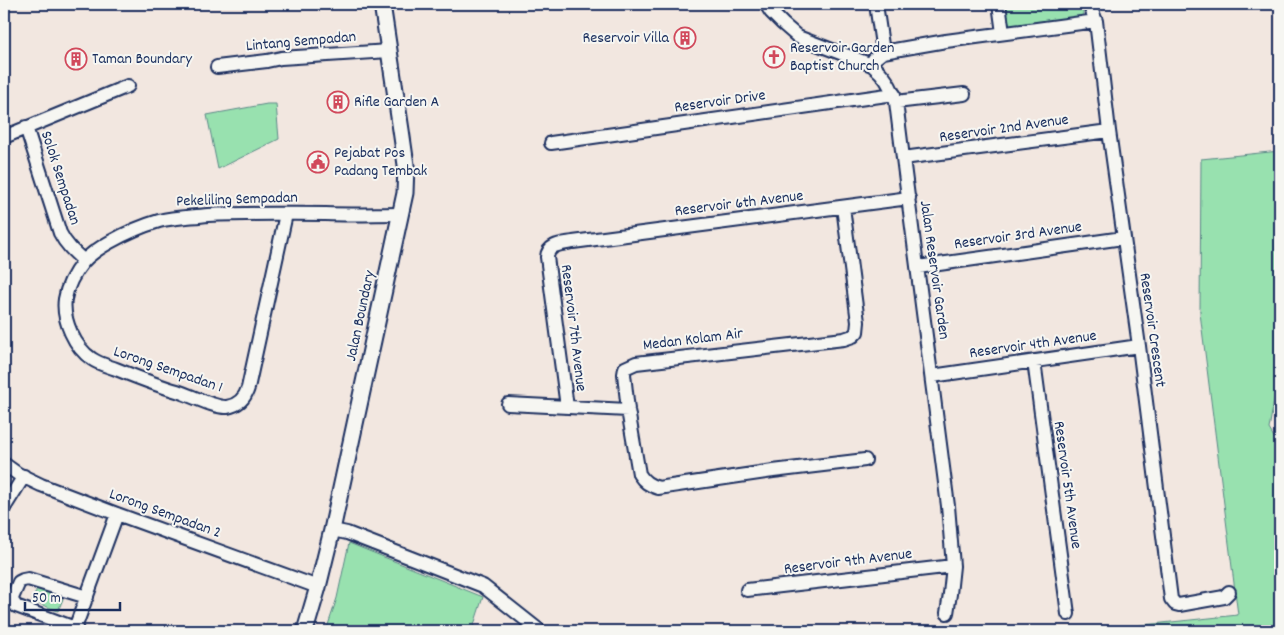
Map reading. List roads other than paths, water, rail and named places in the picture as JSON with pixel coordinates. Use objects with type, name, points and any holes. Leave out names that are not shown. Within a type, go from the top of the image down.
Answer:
[{"type":"street","name":"Jalan Boundary","points":[[305,631],[332,530],[402,214],[405,193],[406,165],[382,4]]},
{"type":"street","name":"Jalan Reservoir Garden","points":[[766,4],[771,12],[798,37],[872,65],[881,72],[888,82],[895,98],[948,506],[952,566],[947,613]]},
{"type":"street","points":[[876,4],[883,52]]},
{"type":"street","points":[[998,4],[1003,34]]},
{"type":"street","name":"Reservoir Crescent","points":[[1089,4],[1096,21],[1171,599],[1175,604],[1179,605],[1224,597],[1229,592]]},
{"type":"street","points":[[872,65],[874,59],[883,52],[1096,21]]},
{"type":"street","name":"Lintang Sempadan","points":[[217,67],[281,58],[389,51]]},
{"type":"street","points":[[4,137],[128,86]]},
{"type":"street","points":[[895,98],[964,94]]},
{"type":"street","name":"Reservoir Drive","points":[[551,143],[895,98]]},
{"type":"street","name":"Solok Sempadan","points":[[26,127],[60,232],[70,249],[84,261]]},
{"type":"street","name":"Reservoir 2nd Avenue","points":[[903,158],[1109,131]]},
{"type":"street","name":"Reservoir 6th Avenue","points":[[573,242],[908,198]]},
{"type":"street","name":"Medan Kolam Air","points":[[843,207],[858,322],[857,332],[853,336],[844,339],[636,364],[625,368],[624,374],[639,474],[649,485],[658,488],[865,460]]},
{"type":"street","name":"Pekeliling Sempadan","points":[[84,261],[123,234],[178,217],[226,214],[402,214]]},
{"type":"street","name":"Lorong Sempadan 1","points":[[84,261],[74,275],[65,301],[65,312],[71,333],[84,353],[94,361],[155,384],[223,407],[230,406],[237,404],[246,395],[286,214]]},
{"type":"street","name":"Reservoir 3rd Avenue","points":[[918,267],[1123,238]]},
{"type":"street","name":"Reservoir 7th Avenue","points":[[566,407],[547,257],[553,246],[573,242]]},
{"type":"street","name":"Reservoir 4th Avenue","points":[[932,376],[1139,346]]},
{"type":"street","name":"Reservoir 5th Avenue","points":[[1034,361],[1068,614]]},
{"type":"street","points":[[508,404],[628,410]]},
{"type":"street","name":"Lorong Sempadan 2","points":[[4,464],[41,485],[318,587]]},
{"type":"street","points":[[6,500],[24,476]]},
{"type":"street","points":[[86,597],[28,579],[19,582],[12,598],[16,606],[75,630],[116,514]]},
{"type":"street","points":[[332,530],[347,533],[482,586],[540,631]]},
{"type":"street","name":"Reservoir 9th Avenue","points":[[747,590],[952,566]]},
{"type":"place","name":"Reservoir Villa","points":[[685,38]]},
{"type":"place","name":"Reservoir Garden Baptist Church","points":[[774,57]]},
{"type":"place","name":"Taman Boundary","points":[[76,59]]},
{"type":"place","name":"Rifle Garden A","points":[[338,102]]},
{"type":"place","name":"Pejabat Pos Padang Tembak","points":[[318,162]]}]
